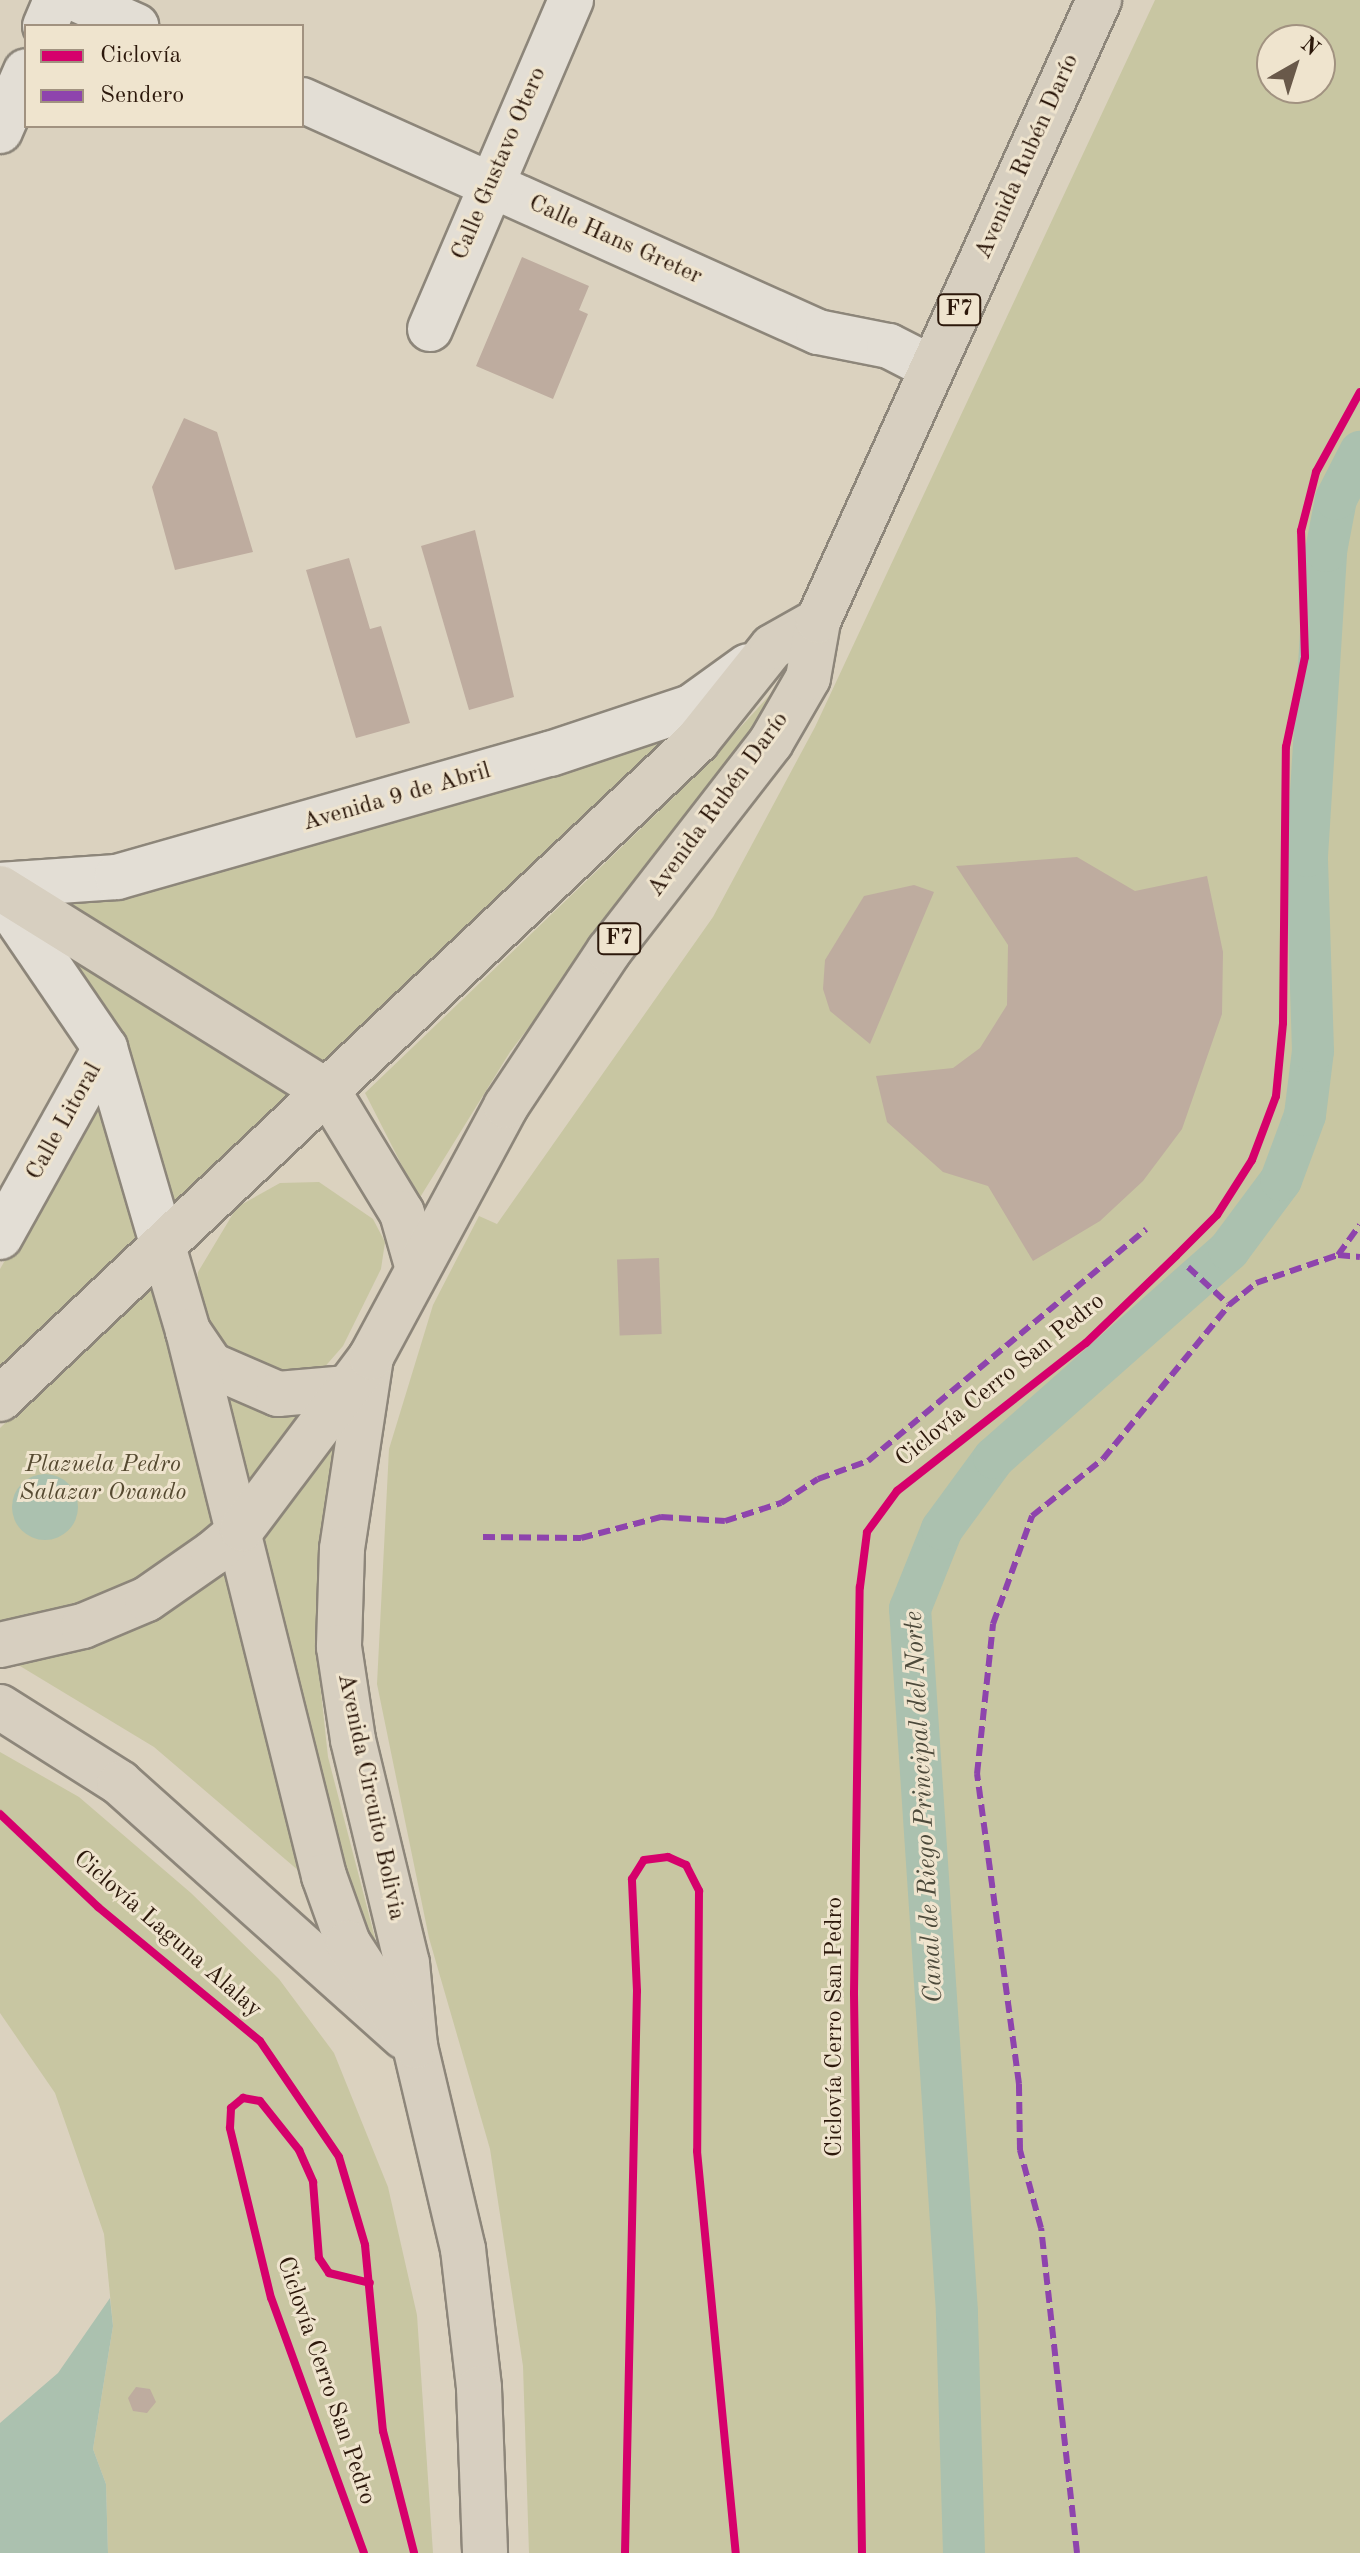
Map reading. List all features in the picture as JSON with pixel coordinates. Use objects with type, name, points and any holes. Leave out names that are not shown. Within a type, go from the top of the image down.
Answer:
[{"type":"main road","name":"Avenida Rubén Darío","points":[[416,1262],[506,1106],[609,951],[771,742],[808,678],[818,621],[1099,0]]},
{"type":"main road","points":[[0,1399],[329,1093],[697,741],[772,647],[818,621]]},
{"type":"main road","points":[[0,889],[329,1093],[396,1201],[416,1262]]},
{"type":"main road","points":[[163,1246],[242,1529],[324,1876],[348,1943],[415,2046]]},
{"type":"main road","name":"F7","points":[[358,1372],[416,1262]]},
{"type":"main road","points":[[188,1331],[211,1365],[245,1384],[302,1395],[358,1372]]},
{"type":"main road","points":[[0,1645],[83,1626],[147,1599],[242,1529],[358,1372]]},
{"type":"main road","name":"Avenida Circuito Bolivia","points":[[358,1372],[342,1549],[339,1647],[353,1740],[407,1963],[415,2046],[463,2249],[479,2388],[485,2553]]},
{"type":"main road","points":[[0,1707],[120,1783],[415,2046]]},
{"type":"street","points":[[46,24],[56,0]]},
{"type":"street","points":[[78,0],[132,24]]},
{"type":"street","name":"Calle Gustavo Otero","points":[[430,329],[571,0]]},
{"type":"street","points":[[0,131],[24,76]]},
{"type":"street","name":"Calle Hans Greter","points":[[304,101],[818,332],[889,346],[932,368]]},
{"type":"street","name":"Avenida 9 de Abril","points":[[0,889],[117,877],[550,754],[691,707],[772,647]]},
{"type":"street","points":[[0,889],[105,1048],[163,1246]]},
{"type":"street","name":"Calle Litoral","points":[[0,1237],[105,1048]]},
{"type":"green space","points":[[1155,0],[1360,0],[1360,2553],[529,2553],[523,2366],[490,2149],[429,1938],[377,1684],[389,1449],[433,1305],[479,1216],[497,1224],[713,917],[815,727]]},
{"type":"green space","points":[[777,687],[726,767],[510,1052],[419,1199],[365,1093],[701,771]]},
{"type":"green space","points":[[660,737],[663,747],[329,1066],[61,903]]},
{"type":"green space","points":[[40,930],[305,1088],[166,1214]]},
{"type":"green space","points":[[102,1092],[138,1239],[0,1374],[0,1269]]},
{"type":"green space","points":[[319,1182],[373,1219],[385,1242],[381,1269],[343,1346],[322,1370],[278,1377],[222,1351],[196,1296],[198,1272],[237,1207],[280,1183]]},
{"type":"green space","name":"Plazuela Pedro Salazar Ovando","points":[[157,1276],[223,1524],[139,1580],[71,1612],[0,1623],[0,1428]]},
{"type":"green space","points":[[228,1393],[306,1412],[250,1483]]},
{"type":"green space","points":[[347,1424],[317,1581],[318,1664],[328,1757],[382,1965],[363,1937],[262,1542]]},
{"type":"green space","points":[[228,1560],[313,1883],[154,1747],[15,1663]]},
{"type":"green space","points":[[0,1752],[79,1797],[191,1893],[279,1979],[334,2053],[388,2187],[417,2315],[433,2553],[108,2553],[106,2484],[93,2449],[113,2326],[104,2234],[55,2093],[0,2013]]},
{"type":"shaded area","points":[[38,1474],[52,1474],[64,1479],[73,1488],[78,1507],[76,1520],[69,1531],[52,1540],[38,1540],[26,1535],[17,1526],[12,1514],[12,1500],[17,1488],[26,1479]]},
{"type":"shaded area","points":[[110,2298],[113,2326],[93,2449],[106,2484],[108,2553],[0,2553],[0,2423],[58,2373]]},
{"type":"building","points":[[522,257],[589,286],[579,310],[588,314],[553,399],[476,366]]},
{"type":"building","points":[[184,418],[217,432],[253,552],[175,570],[152,487]]},
{"type":"building","points":[[475,530],[514,697],[469,710],[421,546]]},
{"type":"building","points":[[349,558],[370,629],[381,626],[410,723],[356,738],[306,570]]},
{"type":"building","points":[[1077,857],[1135,891],[1207,876],[1223,952],[1222,1014],[1182,1129],[1143,1181],[1100,1221],[1033,1261],[988,1186],[943,1172],[887,1122],[876,1076],[953,1068],[980,1048],[1007,1005],[1008,945],[956,866]]},
{"type":"building","points":[[914,885],[934,892],[870,1044],[830,1011],[823,989],[825,960],[864,896]]},
{"type":"building","points":[[659,1258],[662,1334],[620,1335],[617,1259]]},
{"type":"building","points":[[136,2387],[150,2389],[156,2402],[147,2413],[133,2411],[128,2398]]},
{"type":"waterway","name":"Canal de Riego Principal del Norte","points":[[964,2553],[957,2312],[910,1609],[942,1529],[994,1458],[1229,1250],[1281,1180],[1305,1115],[1313,1051],[1307,856],[1326,551],[1336,499],[1360,452]]},
{"type":"marked path","points":[[1338,1255],[1360,1225]]},
{"type":"marked path","points":[[483,1537],[581,1538],[661,1517],[725,1521],[781,1503],[818,1479],[868,1461],[1146,1229]]},
{"type":"marked path","points":[[1077,2553],[1041,2228],[1020,2150],[1019,2084],[977,1774],[993,1624],[1032,1516],[1103,1459],[1229,1305],[1256,1283],[1338,1255],[1360,1257]]},
{"type":"marked path","points":[[1188,1267],[1229,1305]]},
{"type":"cycle path","name":"Ciclovía Cerro San Pedro","points":[[862,2553],[854,1993],[860,1587],[867,1532],[897,1491],[1086,1343],[1217,1215],[1252,1160],[1276,1096],[1283,1023],[1286,747],[1305,657],[1301,531],[1316,472],[1360,392]]},
{"type":"cycle path","name":"Ciclovía Laguna Alalay","points":[[0,1814],[98,1907],[260,2041],[339,2157],[365,2245],[383,2431],[414,2553]]},
{"type":"cycle path","points":[[625,2553],[637,1991],[632,1879],[644,1860],[668,1857],[686,1865],[699,1891],[697,2151],[736,2553]]},
{"type":"cycle path","name":"Ciclovía Cerro San Pedro","points":[[364,2553],[271,2298],[230,2128],[231,2108],[243,2098],[260,2101],[299,2150],[313,2182],[319,2258],[329,2273],[370,2283]]}]
